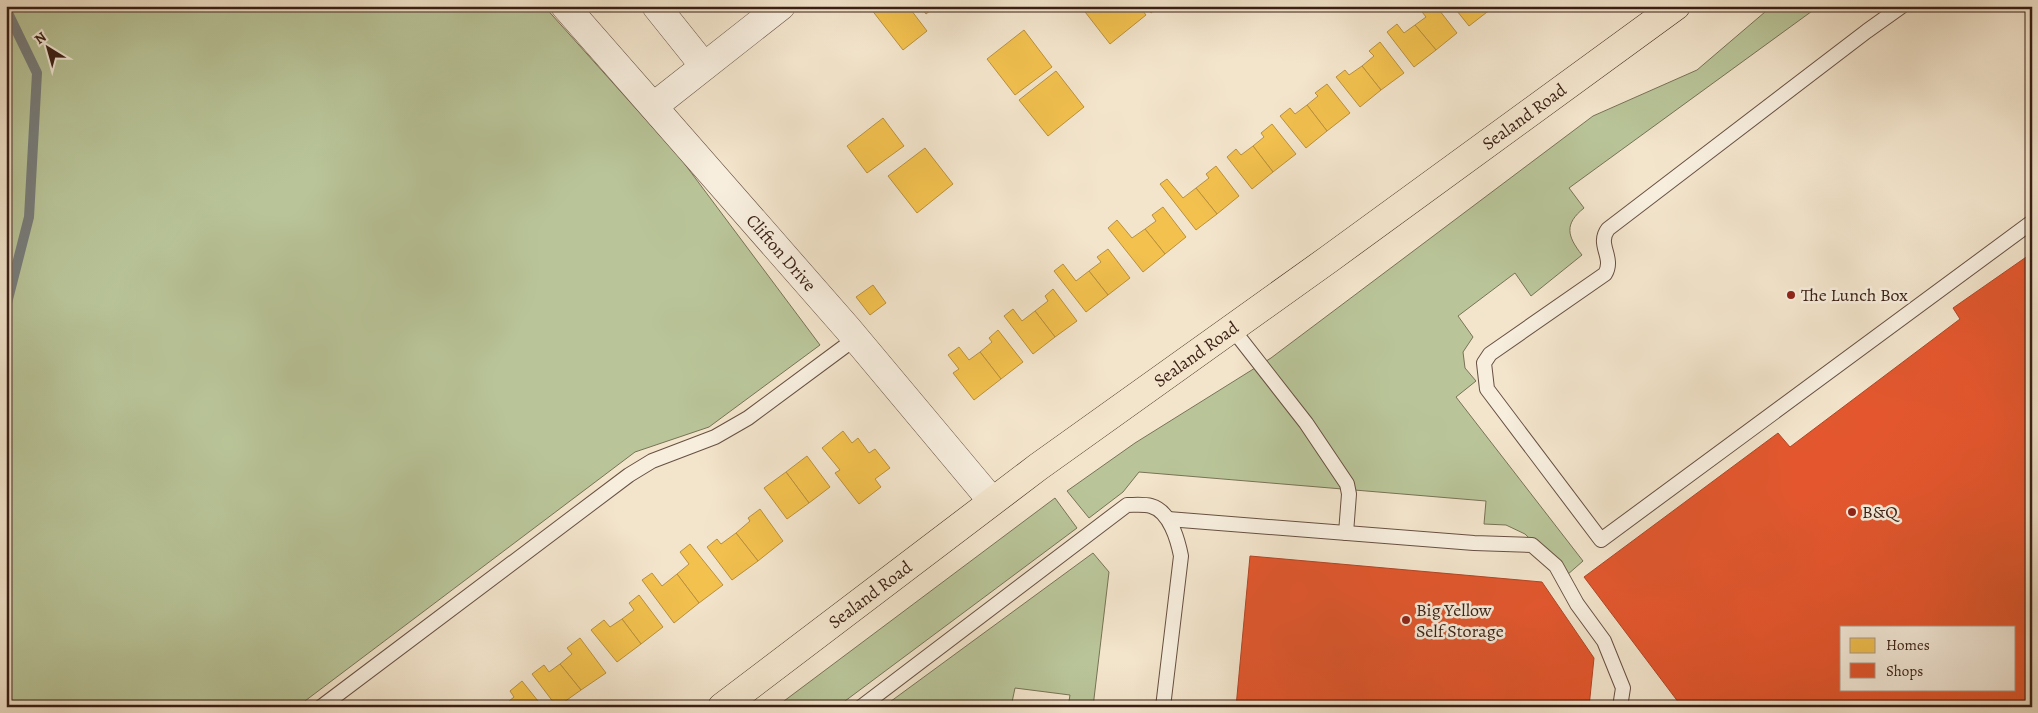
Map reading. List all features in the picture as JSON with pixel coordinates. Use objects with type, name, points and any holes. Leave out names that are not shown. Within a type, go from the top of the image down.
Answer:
[{"type":"main road","name":"Sealand Road","points":[[722,707],[992,501],[1231,327],[1329,259],[1676,6]]},
{"type":"street","name":"Clifton Drive","points":[[565,6],[856,338],[992,501]]},
{"type":"street","points":[[656,6],[704,66]]},
{"type":"street","points":[[654,106],[781,6]]},
{"type":"lane","points":[[1902,6],[1608,229],[1604,235],[1604,244],[1609,268],[1605,274],[1490,354],[1484,363],[1484,376],[1488,389],[1601,540],[2032,222]]},
{"type":"lane","points":[[1231,327],[1306,423],[1347,484],[1346,534]]},
{"type":"lane","points":[[321,707],[629,475],[652,461],[715,437],[748,418],[856,338]]},
{"type":"lane","points":[[861,707],[1127,505],[1153,506],[1168,520],[1177,537],[1181,556],[1163,707]]},
{"type":"lane","points":[[1168,520],[1474,543],[1532,545],[1556,566],[1577,604],[1604,641],[1623,688],[1620,707]]},
{"type":"green space","points":[[6,6],[544,6],[681,159],[820,345],[709,427],[635,452],[297,707],[6,707]]},
{"type":"green space","points":[[1772,6],[1819,6],[1569,188],[1584,208],[1573,219],[1570,230],[1573,242],[1582,255],[1531,296],[1515,273],[1458,316],[1473,337],[1463,352],[1465,368],[1476,381],[1456,397],[1583,561],[1567,575],[1525,534],[1506,525],[1484,524],[1486,501],[1139,472],[1123,492],[1089,518],[1067,491],[1135,443],[1271,358],[1593,116],[1697,70]]},
{"type":"green space","points":[[1055,498],[1077,528],[837,707],[776,707]]},
{"type":"green space","points":[[1093,553],[1109,572],[1093,707],[1068,707],[1070,695],[1015,688],[1011,707],[883,707]]},
{"type":"building: Homes","points":[[875,6],[908,6],[927,31],[903,50],[871,9]]},
{"type":"building: Homes","points":[[920,6],[936,6],[926,14]]},
{"type":"building: Homes","points":[[1083,6],[1139,6],[1146,15],[1110,44],[1082,8]]},
{"type":"building: Homes","points":[[1146,6],[1160,6],[1151,13]]},
{"type":"building: Homes","points":[[1421,6],[1436,6],[1457,33],[1436,50],[1415,25],[1426,17],[1419,8]]},
{"type":"building: Homes","points":[[1453,6],[1489,6],[1491,9],[1469,26]]},
{"type":"building: Homes","points":[[1397,24],[1404,33],[1415,25],[1436,50],[1414,67],[1387,32]]},
{"type":"building: Homes","points":[[1024,30],[1052,67],[1015,95],[987,59]]},
{"type":"building: Homes","points":[[1380,42],[1404,73],[1381,90],[1362,66],[1374,56],[1369,51]]},
{"type":"building: Homes","points":[[1362,66],[1381,90],[1360,107],[1336,77],[1345,70],[1349,75]]},
{"type":"building: Homes","points":[[1056,71],[1084,107],[1048,136],[1019,100]]},
{"type":"building: Homes","points":[[1327,84],[1350,113],[1327,131],[1307,105],[1318,96],[1315,93]]},
{"type":"building: Homes","points":[[1307,105],[1327,131],[1306,148],[1280,116],[1290,108],[1295,114]]},
{"type":"building: Homes","points":[[883,118],[904,146],[867,173],[847,146]]},
{"type":"building: Homes","points":[[1272,124],[1296,154],[1273,172],[1253,146],[1264,137],[1261,133]]},
{"type":"building: Homes","points":[[1253,146],[1273,172],[1252,189],[1227,157],[1236,149],[1241,155]]},
{"type":"building: Homes","points":[[925,148],[953,184],[917,213],[888,176]]},
{"type":"building: Homes","points":[[1216,166],[1239,196],[1217,214],[1196,188],[1209,178],[1206,174]]},
{"type":"building: Homes","points":[[1167,179],[1183,198],[1196,188],[1217,214],[1196,230],[1160,184]]},
{"type":"building: Homes","points":[[1163,207],[1186,237],[1165,254],[1145,229],[1156,221],[1152,215]]},
{"type":"building: Homes","points":[[1117,220],[1132,238],[1145,229],[1165,254],[1143,272],[1108,228]]},
{"type":"building: Homes","points":[[1108,249],[1130,278],[1108,295],[1089,271],[1101,262],[1097,257]]},
{"type":"building: Homes","points":[[1063,264],[1076,281],[1089,271],[1108,295],[1086,312],[1054,271]]},
{"type":"building: Homes","points":[[873,285],[886,303],[870,315],[856,297]]},
{"type":"building: Homes","points":[[1053,289],[1077,321],[1055,337],[1035,311],[1048,301],[1045,296]]},
{"type":"building: Homes","points":[[1013,309],[1022,321],[1035,311],[1055,337],[1033,354],[1004,316]]},
{"type":"building: Homes","points":[[998,330],[1023,362],[1001,379],[980,352],[992,342],[989,338]]},
{"type":"building: Homes","points":[[959,347],[969,360],[980,352],[1001,379],[974,400],[953,373],[959,369],[948,355]]},
{"type":"building: Homes","points":[[843,431],[852,443],[858,438],[869,453],[875,449],[890,468],[875,479],[881,487],[859,504],[835,473],[840,470],[822,448]]},
{"type":"building: Homes","points":[[807,456],[830,487],[809,503],[786,472]]},
{"type":"building: Homes","points":[[786,472],[809,503],[787,519],[764,488]]},
{"type":"building: Homes","points":[[760,509],[783,541],[758,561],[736,533],[750,521],[748,518]]},
{"type":"building: Homes","points":[[736,533],[758,561],[732,580],[707,547],[717,539],[721,544]]},
{"type":"building: Homes","points":[[690,544],[723,585],[699,603],[677,574],[689,564],[680,552]]},
{"type":"building: Homes","points":[[652,573],[662,586],[677,574],[699,603],[674,623],[642,580]]},
{"type":"building: Homes","points":[[639,595],[663,627],[641,644],[622,619],[634,610],[629,603]]},
{"type":"building: Homes","points":[[622,619],[641,644],[617,662],[591,630],[604,620],[610,627]]},
{"type":"building: Homes","points":[[580,638],[606,673],[581,690],[560,664],[572,654],[567,648]]},
{"type":"building: Homes","points":[[560,664],[581,690],[557,707],[532,674],[544,665],[549,672]]},
{"type":"building: Homes","points":[[522,681],[542,706],[502,707],[514,697],[510,691]]},
{"type":"building: Shops","name":"B&Q","points":[[2032,253],[2032,707],[1682,707],[1584,577],[1778,433],[1790,447],[1960,319],[1953,308]]},
{"type":"building: Shops","name":"Big Yellow Self Storage","points":[[1250,556],[1542,582],[1594,658],[1589,707],[1236,707]]},
{"type":"waterway","points":[[6,9],[37,73],[29,217],[6,307]]},
{"type":"place","name":"The Lunch Box","points":[[1791,295]]},
{"type":"place","name":"B&Q","points":[[1852,512]]},
{"type":"place","name":"Big Yellow Self Storage","points":[[1406,620]]}]
